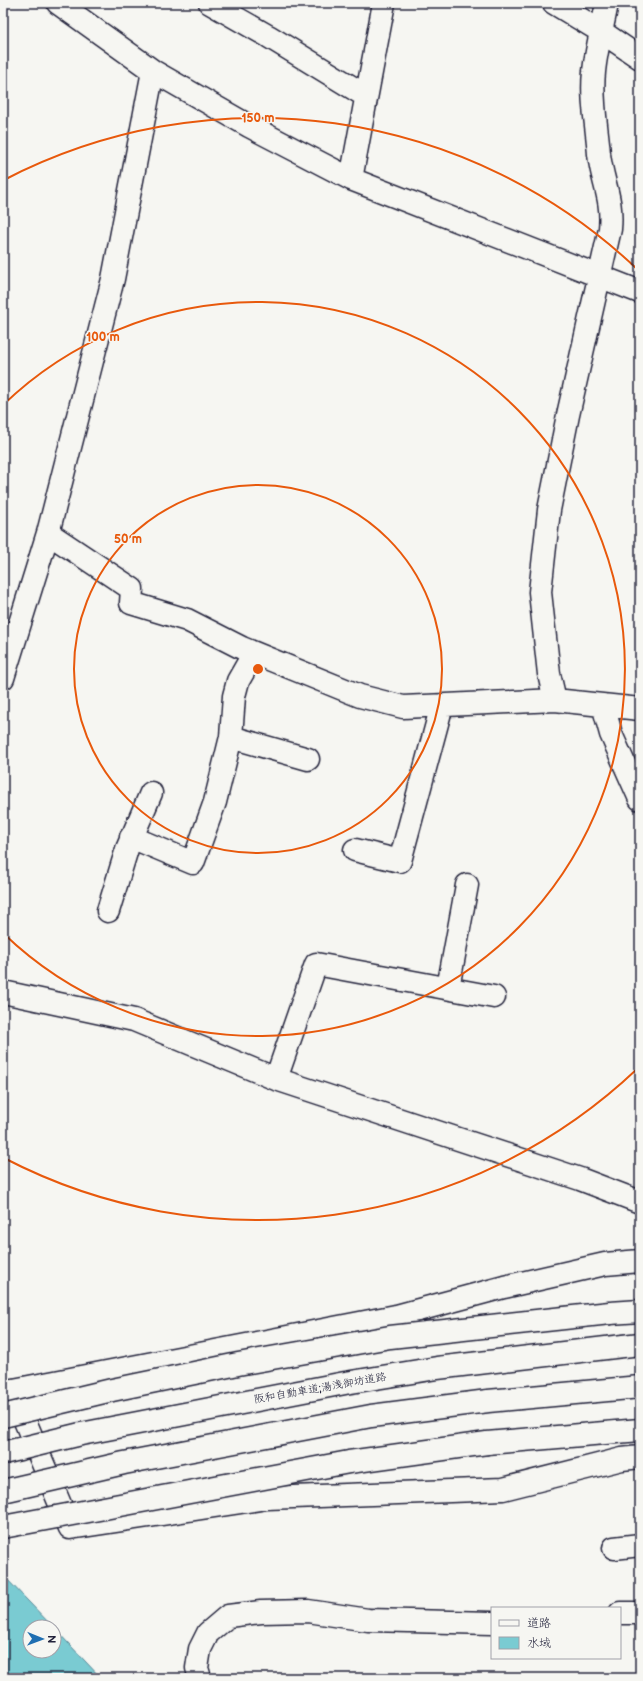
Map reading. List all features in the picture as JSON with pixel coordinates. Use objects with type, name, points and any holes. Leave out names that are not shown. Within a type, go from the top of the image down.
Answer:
[{"type":"main road","points":[[58,3],[153,71],[249,126],[351,179],[640,292]]},
{"type":"main road","points":[[210,3],[268,36],[366,96]]},
{"type":"main road","points":[[351,179],[384,3]]},
{"type":"main road","points":[[554,3],[602,32],[640,58]]},
{"type":"main road","points":[[555,700],[549,674],[540,592],[549,510],[612,214],[600,157],[593,90],[594,71],[607,3]]},
{"type":"main road","points":[[3,678],[48,533],[113,279],[153,71]]},
{"type":"main road","points":[[48,533],[132,589],[131,603],[187,620],[254,653],[360,696],[402,707],[555,700],[640,709]]},
{"type":"main road","points":[[131,837],[193,863],[216,802],[231,737],[234,696],[238,681],[254,653]]},
{"type":"main road","points":[[355,850],[400,861],[442,705]]},
{"type":"main road","points":[[603,705],[611,734],[640,799]]},
{"type":"main road","points":[[231,737],[308,759]]},
{"type":"main road","points":[[108,911],[131,837],[151,793]]},
{"type":"main road","points":[[448,988],[468,886]]},
{"type":"main road","points":[[276,1079],[316,964],[494,996]]},
{"type":"main road","points":[[3,992],[134,1020],[276,1079],[580,1179],[640,1202]]},
{"type":"main road","points":[[640,1261],[605,1264],[504,1287],[396,1316],[8,1391],[70,1528],[267,1498],[503,1490],[622,1459],[640,1457]]},
{"type":"main road","points":[[3,1416],[112,1390],[238,1364],[390,1337],[640,1311]]},
{"type":"main road","name":"阪和自動車道;湯浅御坊道路","points":[[3,1453],[81,1434],[345,1383],[438,1368],[640,1344]]},
{"type":"main road","points":[[3,1491],[124,1463],[371,1416],[488,1401],[640,1388]]},
{"type":"main road","points":[[3,1527],[349,1462],[487,1443],[640,1430]]},
{"type":"main road","points":[[614,1548],[640,1545]]},
{"type":"main road","points":[[200,1678],[198,1668],[200,1649],[208,1633],[228,1616],[261,1612],[308,1611],[368,1620],[491,1623]]},
{"type":"main road","points":[[621,1612],[640,1613]]},
{"type":"water","points":[[3,1575],[45,1619],[22,1619],[22,1659],[62,1659],[62,1637],[101,1678],[3,1678]]}]
